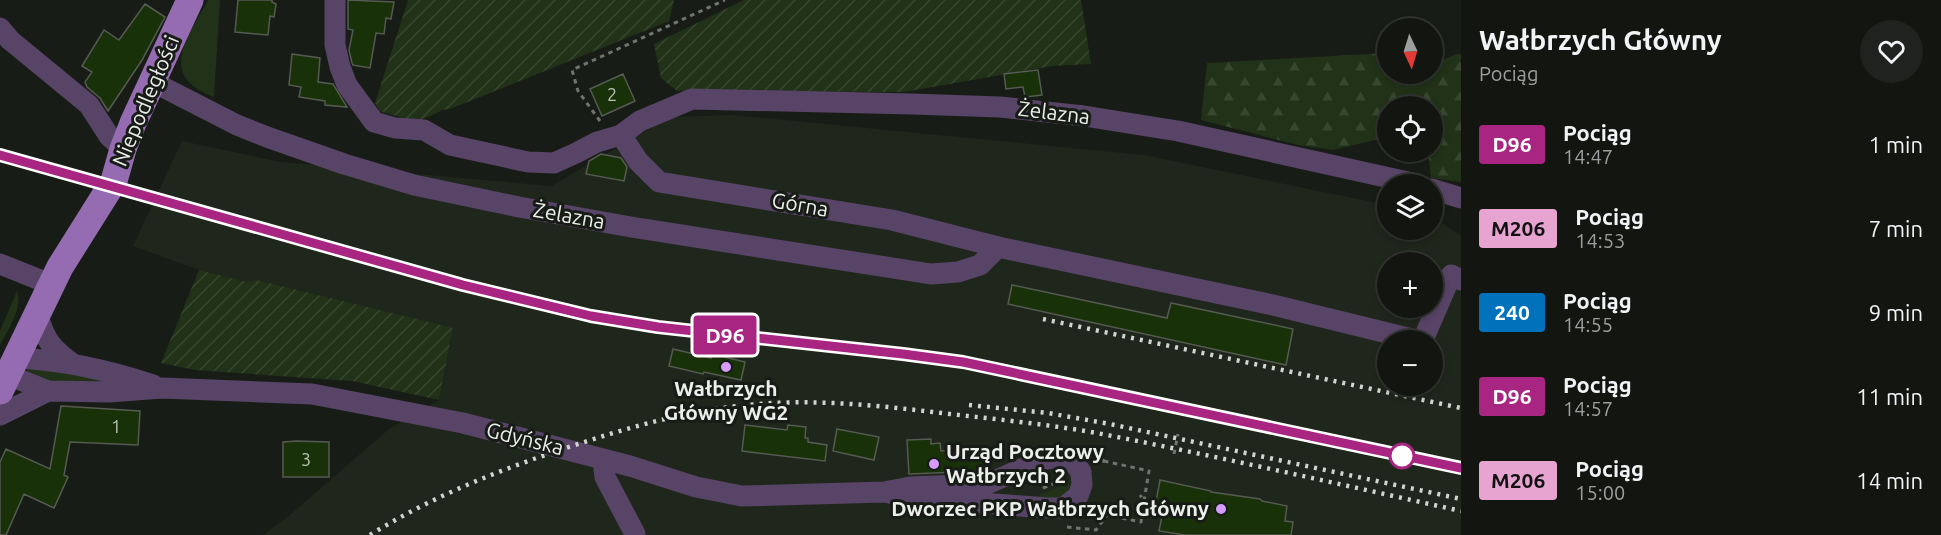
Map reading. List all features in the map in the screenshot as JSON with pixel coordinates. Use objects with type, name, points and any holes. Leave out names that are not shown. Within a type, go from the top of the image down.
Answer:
[{"type":"main road","name":"Niepodległości","points":[[8,375],[50,284],[114,181],[123,149],[151,81],[190,0]]},
{"type":"street","points":[[335,0],[335,45],[340,67],[347,85],[374,122],[395,128],[424,130],[450,145],[528,162],[554,163],[597,142],[621,135]]},
{"type":"street","points":[[0,28],[10,40],[89,105],[109,136],[123,149]]},
{"type":"street","name":"Żelazna","points":[[151,81],[237,125],[333,160],[414,184],[519,207],[931,274],[958,272],[980,265],[998,247]]},
{"type":"street","name":"Żelazna","points":[[621,135],[640,121],[692,99],[1000,107],[1084,116],[1178,131],[1377,175]]},
{"type":"street","name":"Górna","points":[[621,135],[638,161],[659,183],[892,220],[998,247],[1273,305],[1377,330]]},
{"type":"street","points":[[1443,192],[1461,198]]},
{"type":"street","points":[[0,264],[50,284]]},
{"type":"street","points":[[1427,330],[1451,275],[1461,280]]},
{"type":"street","name":"Gdyńska","points":[[37,314],[45,338],[57,352],[74,364]]},
{"type":"street","name":"Gdyńska","points":[[8,375],[74,364],[117,373],[162,388]]},
{"type":"street","name":"Gdyńska","points":[[8,375],[48,391],[109,392],[162,388],[312,394],[463,423],[696,487],[742,496],[886,492],[910,487],[987,484],[1042,460],[1060,457],[1071,459],[1077,465],[1081,472],[1082,485],[1078,496],[1063,508],[906,497],[886,492]]},
{"type":"street","name":"Gdyńska","points":[[0,415],[48,391]]},
{"type":"street","points":[[603,460],[605,477],[635,534]]},
{"type":"path","points":[[621,135],[601,122],[578,90],[573,70],[725,0]]},
{"type":"path","points":[[1174,454],[1178,434]]},
{"type":"path","points":[[1064,527],[1096,530],[1107,515],[1141,522],[1149,471],[1104,461]]},
{"type":"path","points":[[1140,495],[1144,501],[1156,504]]},
{"type":"shaded area","points":[[733,115],[1144,155],[1377,203],[1377,240],[1443,240],[1443,224],[1461,236],[1461,535],[263,535],[291,514],[389,429],[439,400],[453,329],[258,280],[247,282],[199,270],[133,246],[182,141],[281,162],[551,186],[670,117]]},
{"type":"green space","points":[[208,0],[220,0],[214,97],[196,88],[186,78],[181,67],[186,42]]},
{"type":"green space","points":[[408,0],[674,0],[669,21],[417,122],[379,111],[375,103]]},
{"type":"green space","points":[[744,0],[1081,0],[1091,64],[1052,66],[904,92],[677,91],[661,78],[654,44]]},
{"type":"green space","points":[[1377,54],[1377,84],[1443,84],[1443,60],[1461,54],[1461,182],[1443,180],[1443,174],[1431,174],[1429,162],[1443,162],[1443,96],[1377,96],[1377,139],[1333,150],[1298,145],[1201,120],[1207,63]]},
{"type":"green space","points":[[199,270],[247,282],[257,280],[453,328],[439,400],[352,381],[195,370],[161,363]]},
{"type":"green space","points":[[17,291],[16,312],[0,345],[0,331]]},
{"type":"green space","points":[[33,366],[112,382],[47,381],[27,372],[27,368]]},
{"type":"green space","points":[[1070,482],[1064,498],[1024,502]]},
{"type":"building","points":[[238,0],[272,0],[276,4],[274,17],[270,16],[268,35],[235,32]]},
{"type":"building","points":[[348,0],[394,2],[391,19],[386,18],[384,34],[376,33],[370,68],[352,63],[349,50],[353,30],[348,29]]},
{"type":"building","points":[[145,4],[165,17],[142,60],[108,111],[100,98],[87,87],[85,82],[92,72],[82,66],[104,30],[119,40]]},
{"type":"building","points":[[292,54],[320,58],[318,82],[333,84],[347,107],[325,105],[325,101],[299,97],[301,87],[289,85]]},
{"type":"building","points":[[1038,70],[1042,95],[1025,97],[1023,87],[1006,89],[1004,74]]},
{"type":"building","points":[[623,74],[635,101],[602,116],[590,89]]},
{"type":"building","points":[[601,154],[621,158],[627,167],[624,181],[586,174],[589,161]]},
{"type":"building","points":[[1012,285],[1167,318],[1171,303],[1293,329],[1286,365],[1008,304]]},
{"type":"building","points":[[673,349],[711,358],[712,354],[745,362],[741,380],[669,366]]},
{"type":"building","points":[[61,406],[140,411],[138,445],[70,442],[64,475],[68,477],[54,508],[24,494],[6,535],[0,535],[0,462],[6,449],[50,469]]},
{"type":"building","points":[[745,425],[787,430],[788,425],[806,427],[805,438],[808,438],[808,442],[827,445],[825,461],[742,451]]},
{"type":"building","points":[[837,429],[879,437],[874,460],[833,451]]},
{"type":"building","name":"Urząd Pocztowy Wałbrzych 2","points":[[931,439],[931,444],[940,443],[941,451],[985,448],[986,468],[982,471],[909,474],[907,440]]},
{"type":"building","points":[[283,442],[329,442],[329,477],[283,477]]},
{"type":"building","name":"Dworzec PKP Wałbrzych Główny","points":[[1160,480],[1287,506],[1285,521],[1293,522],[1291,535],[1185,535],[1159,531],[1162,516],[1154,513]]},
{"type":"railway","points":[[0,155],[463,285],[591,316],[658,327],[963,362],[1461,468]]},
{"type":"railway","points":[[1043,319],[1461,408]]},
{"type":"railway","points":[[370,535],[417,508],[491,475],[541,456],[611,434],[701,411],[798,402],[900,408],[1088,431],[1461,511]]},
{"type":"railway","points":[[969,405],[1048,413],[1110,424],[1461,499]]},
{"type":"train","name":"D96","points":[[0,155],[463,285],[591,316],[658,327],[963,362],[1461,468]]},
{"type":"place","name":"Wałbrzych Główny WG2","points":[[726,367]]},
{"type":"place","name":"Urząd Pocztowy Wałbrzych 2","points":[[934,464]]},
{"type":"place","name":"Dworzec PKP Wałbrzych Główny","points":[[1221,509]]}]
